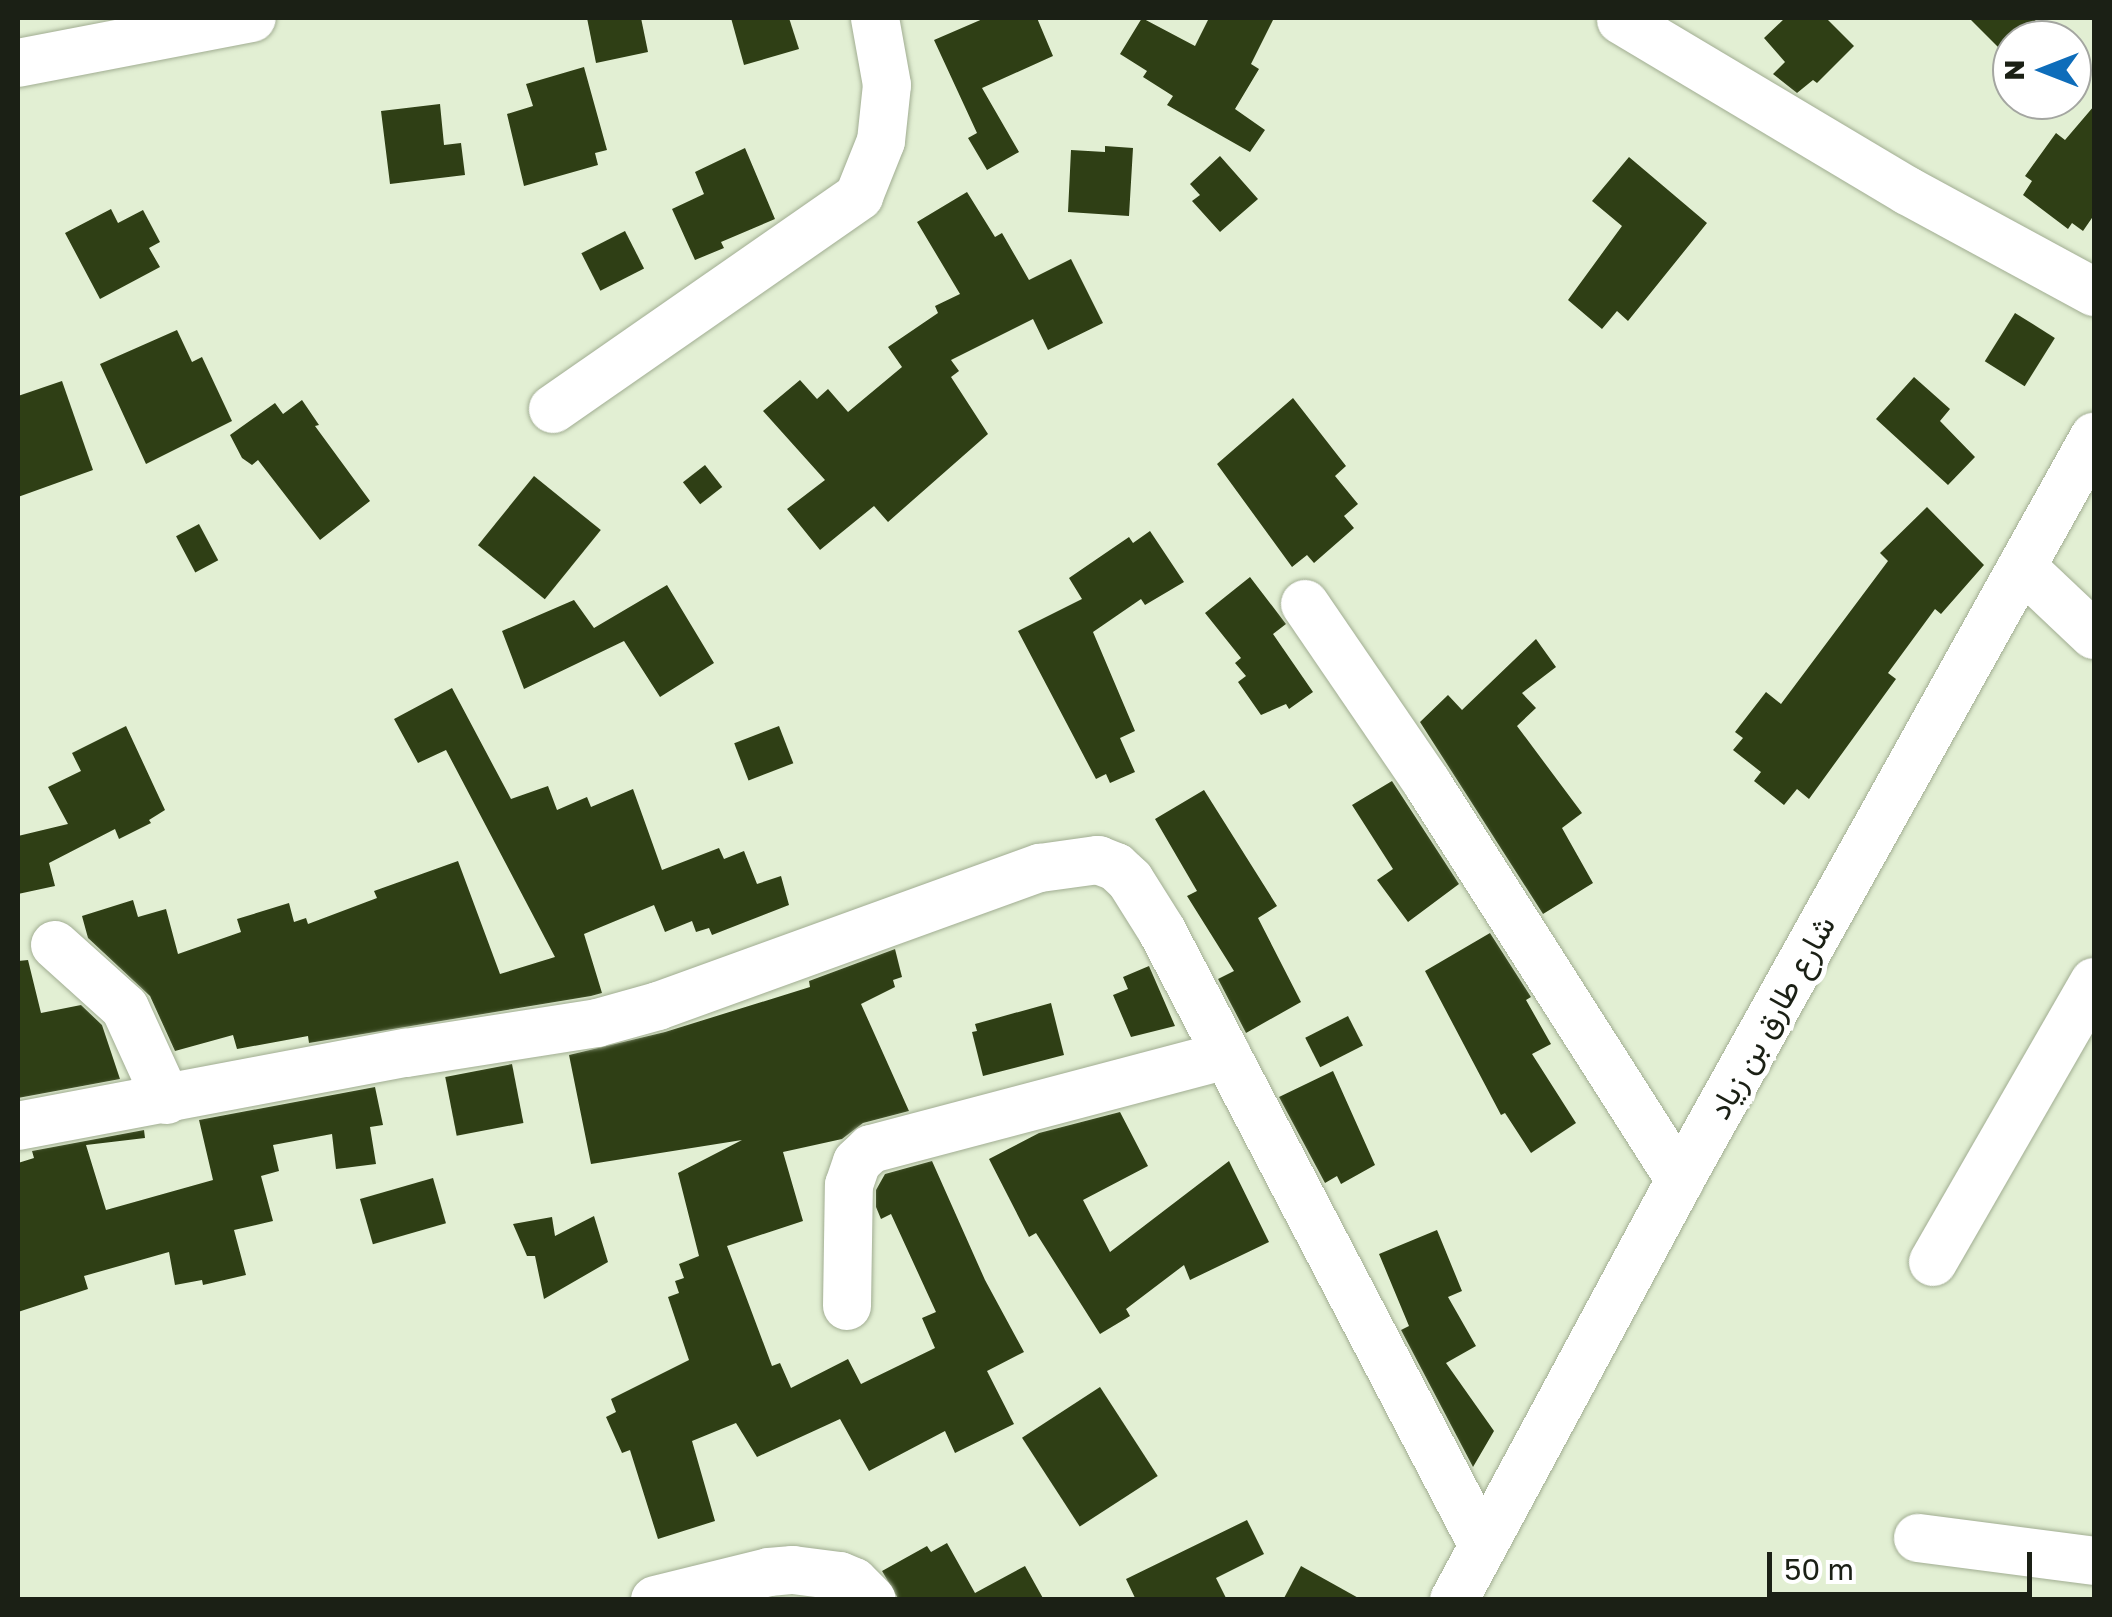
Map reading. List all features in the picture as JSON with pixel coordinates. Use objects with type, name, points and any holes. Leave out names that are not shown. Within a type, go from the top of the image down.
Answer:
[{"type":"street","points":[[18,63],[252,18]]},
{"type":"street","points":[[553,409],[859,196],[881,141],[887,85],[875,18]]},
{"type":"street","points":[[1621,20],[1908,191],[2094,292]]},
{"type":"street","name":"شارع طارق بن زياد","points":[[1454,1600],[1680,1180],[2094,437]]},
{"type":"street","points":[[2022,567],[2094,634]]},
{"type":"street","points":[[1305,604],[1426,783],[1680,1180]]},
{"type":"street","points":[[18,1126],[612,1018],[1040,868],[1075,860],[1098,860],[1116,867],[1130,880],[1162,931],[1482,1544]]},
{"type":"street","points":[[55,945],[125,1008],[167,1100]]},
{"type":"street","points":[[1933,1262],[2094,982]]},
{"type":"street","points":[[847,1306],[849,1185],[857,1162],[871,1148],[1227,1055]]},
{"type":"street","points":[[1918,1538],[2094,1560]]},
{"type":"street","points":[[654,1600],[768,1572],[818,1570],[854,1582],[872,1600]]},
{"type":"building","points":[[587,18],[641,18],[648,52],[596,63]]},
{"type":"building","points":[[731,18],[789,18],[799,49],[744,65]]},
{"type":"building","points":[[985,18],[1037,18],[1053,56],[982,88],[1019,152],[987,170],[968,138],[977,133],[934,40]]},
{"type":"building","points":[[1142,18],[1195,46],[1209,18],[1274,18],[1251,64],[1259,69],[1235,109],[1265,130],[1250,152],[1167,105],[1173,96],[1143,77],[1147,71],[1120,54]]},
{"type":"building","points":[[1785,18],[1826,18],[1854,46],[1817,83],[1813,80],[1797,93],[1773,74],[1785,62],[1764,38]]},
{"type":"building","points":[[1969,18],[2038,18],[1992,20],[1992,41]]},
{"type":"building","points":[[584,67],[607,150],[595,153],[598,165],[524,186],[507,114],[533,106],[526,84]]},
{"type":"building","points":[[440,104],[444,145],[461,143],[465,175],[390,184],[381,111]]},
{"type":"building","points":[[2094,106],[2094,215],[2083,231],[2072,223],[2068,229],[2023,195],[2032,181],[2025,176],[2056,133],[2065,140],[2082,120],[2092,120]]},
{"type":"building","points":[[1105,146],[1133,148],[1129,216],[1068,212],[1071,150],[1105,152]]},
{"type":"building","points":[[745,148],[775,219],[721,242],[724,248],[695,260],[672,209],[704,194],[695,172]]},
{"type":"building","points":[[1220,156],[1258,199],[1220,232],[1192,201],[1200,195],[1190,184]]},
{"type":"building","points":[[1629,157],[1707,223],[1628,321],[1617,311],[1602,329],[1568,300],[1622,226],[1592,201]]},
{"type":"building","points":[[967,192],[995,237],[1002,233],[1029,280],[1071,259],[1103,323],[1048,350],[1033,319],[951,360],[959,371],[951,377],[988,434],[888,522],[874,506],[820,550],[787,509],[825,480],[763,411],[800,380],[817,399],[828,389],[848,412],[902,367],[888,347],[938,313],[935,306],[960,294],[917,222]]},
{"type":"building","points":[[111,209],[118,223],[143,210],[160,242],[149,248],[160,267],[100,299],[65,233]]},
{"type":"building","points":[[625,231],[644,268],[600,291],[581,253]]},
{"type":"building","points":[[2015,313],[2055,338],[2025,386],[1985,361]]},
{"type":"building","points":[[177,330],[192,362],[202,357],[232,421],[146,464],[100,364]]},
{"type":"building","points":[[1914,377],[1950,409],[1940,421],[1975,457],[1948,485],[1876,419]]},
{"type":"building","points":[[62,381],[93,470],[18,497],[18,396]]},
{"type":"building","points":[[1293,398],[1346,466],[1335,476],[1358,504],[1344,516],[1354,528],[1314,563],[1307,555],[1292,567],[1217,464]]},
{"type":"building","points":[[302,400],[319,425],[315,426],[370,501],[320,540],[258,460],[252,465],[242,458],[230,435],[275,403],[283,414]]},
{"type":"building","points":[[705,465],[722,487],[700,504],[683,482]]},
{"type":"building","points":[[534,476],[601,530],[545,599],[478,545]]},
{"type":"building","points":[[1927,507],[1984,565],[1941,614],[1935,609],[1888,673],[1896,679],[1809,799],[1797,789],[1784,805],[1754,781],[1761,772],[1733,750],[1743,738],[1735,732],[1766,692],[1781,704],[1888,561],[1880,553]]},
{"type":"building","points":[[199,524],[218,560],[195,572],[176,536]]},
{"type":"building","points":[[1150,531],[1184,582],[1145,605],[1141,599],[1093,632],[1135,731],[1120,738],[1135,772],[1110,783],[1106,774],[1096,779],[1018,631],[1082,599],[1069,578],[1129,537],[1133,543]]},
{"type":"building","points":[[1250,577],[1286,624],[1273,634],[1313,692],[1289,709],[1286,704],[1261,715],[1238,682],[1246,676],[1235,663],[1241,658],[1205,613]]},
{"type":"building","points":[[667,585],[714,663],[660,697],[624,641],[524,689],[502,631],[574,600],[594,628]]},
{"type":"building","points":[[1536,639],[1556,667],[1522,693],[1536,708],[1517,726],[1582,813],[1562,828],[1593,883],[1543,914],[1420,722],[1448,695],[1462,710]]},
{"type":"building","points":[[452,688],[511,799],[548,786],[557,810],[587,797],[591,807],[633,789],[662,870],[719,848],[724,859],[744,851],[757,884],[781,876],[789,905],[712,935],[709,928],[696,932],[692,921],[665,932],[654,905],[584,934],[602,993],[591,996],[309,1043],[308,1036],[237,1049],[233,1035],[175,1051],[150,996],[88,938],[82,916],[133,900],[138,917],[166,909],[178,954],[241,932],[237,919],[289,903],[294,922],[306,918],[308,924],[377,898],[374,891],[458,861],[500,974],[555,957],[446,750],[418,763],[394,719]]},
{"type":"building","points":[[126,726],[165,810],[149,820],[151,823],[119,839],[115,829],[49,863],[55,886],[18,894],[18,836],[68,824],[48,787],[81,771],[72,753]]},
{"type":"building","points":[[779,726],[793,763],[749,781],[734,743]]},
{"type":"building","points":[[1392,781],[1459,884],[1408,922],[1377,880],[1393,869],[1352,805]]},
{"type":"building","points":[[1204,790],[1277,906],[1258,918],[1301,1002],[1246,1033],[1218,979],[1234,971],[1187,896],[1197,891],[1155,819]]},
{"type":"building","points":[[1490,933],[1531,997],[1526,1000],[1551,1044],[1532,1054],[1576,1123],[1531,1153],[1505,1113],[1501,1115],[1425,971]]},
{"type":"building","points":[[895,949],[902,977],[893,980],[895,987],[861,1004],[909,1111],[863,1123],[842,1139],[783,1152],[803,1221],[727,1246],[772,1366],[780,1363],[791,1388],[848,1359],[861,1384],[935,1348],[922,1318],[936,1312],[891,1214],[881,1219],[876,1207],[876,1190],[885,1174],[932,1161],[985,1280],[1024,1352],[987,1371],[1014,1424],[955,1453],[945,1431],[869,1471],[840,1419],[757,1457],[736,1423],[692,1441],[715,1521],[658,1539],[630,1450],[622,1453],[606,1417],[616,1412],[611,1399],[689,1360],[668,1297],[679,1293],[675,1281],[684,1278],[679,1264],[699,1256],[678,1173],[742,1140],[591,1164],[569,1055],[665,1032],[810,987],[809,981]]},
{"type":"building","points":[[28,960],[41,1013],[81,1005],[102,1025],[120,1079],[18,1098],[18,961]]},
{"type":"building","points":[[1149,966],[1175,1026],[1131,1037],[1113,995],[1128,989],[1123,977]]},
{"type":"building","points":[[1051,1003],[1064,1055],[983,1076],[972,1032],[977,1031],[975,1024]]},
{"type":"building","points":[[1348,1016],[1363,1045],[1320,1067],[1305,1038]]},
{"type":"building","points":[[512,1064],[523,1123],[457,1136],[445,1077]]},
{"type":"building","points":[[1333,1071],[1375,1165],[1341,1184],[1337,1176],[1325,1183],[1279,1097]]},
{"type":"building","points":[[375,1087],[383,1125],[370,1127],[376,1164],[336,1169],[332,1134],[273,1145],[279,1171],[261,1176],[273,1221],[234,1230],[246,1275],[203,1285],[202,1280],[175,1285],[169,1252],[84,1276],[88,1289],[18,1312],[18,1163],[34,1158],[32,1151],[144,1130],[145,1138],[86,1145],[106,1210],[213,1180],[199,1120]]},
{"type":"building","points":[[1120,1112],[1148,1166],[1083,1200],[1110,1252],[1229,1161],[1269,1242],[1190,1280],[1184,1265],[1126,1309],[1130,1316],[1100,1334],[1036,1233],[1029,1237],[989,1159],[1039,1133]]},
{"type":"building","points":[[433,1178],[446,1223],[373,1244],[360,1199]]},
{"type":"building","points":[[594,1216],[608,1262],[544,1299],[535,1256],[527,1256],[513,1224],[552,1217],[555,1236]]},
{"type":"building","points":[[1437,1230],[1462,1291],[1448,1297],[1476,1346],[1446,1363],[1494,1431],[1473,1467],[1401,1330],[1409,1326],[1379,1254]]},
{"type":"building","points":[[1100,1387],[1158,1476],[1080,1527],[1022,1438]]},
{"type":"building","points":[[1247,1520],[1264,1554],[1216,1578],[1227,1600],[1136,1600],[1126,1579]]},
{"type":"building","points":[[947,1543],[975,1593],[1025,1566],[1044,1600],[899,1600],[882,1571],[927,1546],[931,1552]]},
{"type":"building","points":[[1301,1566],[1362,1600],[1283,1600]]}]
